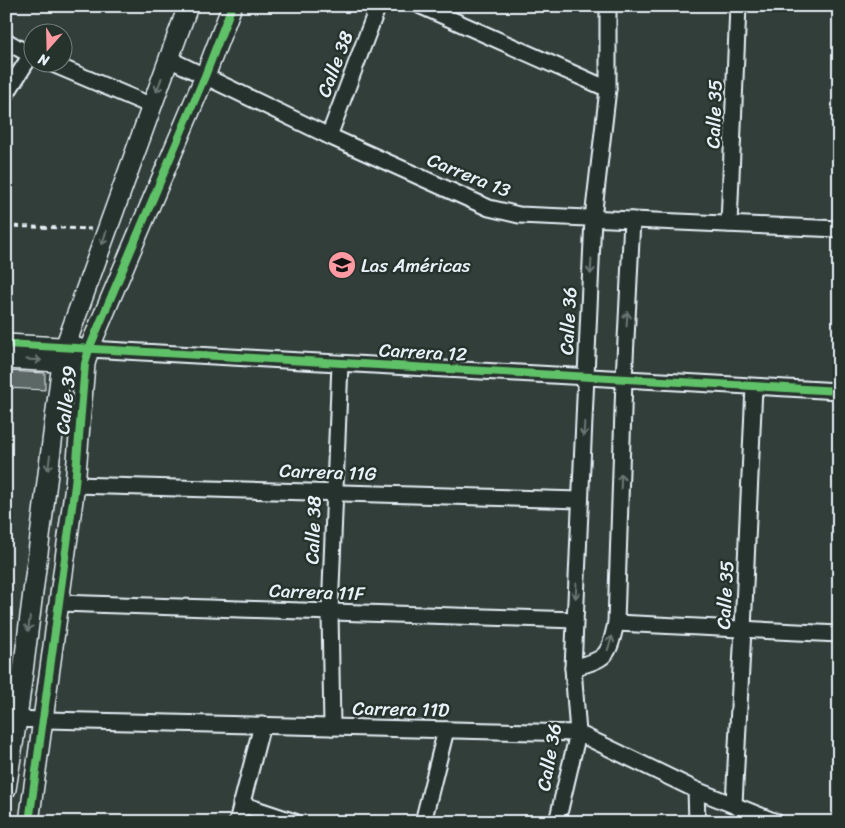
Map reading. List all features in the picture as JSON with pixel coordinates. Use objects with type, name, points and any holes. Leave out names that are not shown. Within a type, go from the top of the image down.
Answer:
[{"type":"street","name":"Calle 39","points":[[6,789],[12,719],[64,355],[188,6]]},
{"type":"street","name":"Calle 39","points":[[29,822],[75,485],[87,356],[205,76],[232,6]]},
{"type":"street","name":"Calle 38","points":[[329,136],[378,6]]},
{"type":"street","points":[[421,6],[608,89]]},
{"type":"street","name":"Calle 36","points":[[556,822],[578,733],[573,668],[593,218],[608,89],[608,6]]},
{"type":"street","name":"Calle 35","points":[[730,224],[738,6]]},
{"type":"street","points":[[6,41],[22,50]]},
{"type":"street","name":"Carrera 13","points":[[169,59],[329,136],[489,208],[520,215],[839,229]]},
{"type":"street","points":[[6,94],[22,71]]},
{"type":"street","points":[[72,72],[152,106]]},
{"type":"street","points":[[573,668],[598,661],[610,649],[616,623],[624,379],[632,220]]},
{"type":"street","name":"Carrera 12","points":[[6,344],[64,355]]},
{"type":"street","name":"Carrera 12","points":[[6,359],[64,355],[340,364],[839,391]]},
{"type":"street","name":"Calle 38","points":[[332,727],[330,612],[340,364]]},
{"type":"street","name":"Calle 35","points":[[734,804],[754,387]]},
{"type":"street","name":"Carrera 11G","points":[[75,485],[580,500]]},
{"type":"street","name":"Carrera 11F","points":[[59,603],[575,620]]},
{"type":"street","points":[[616,623],[839,634]]},
{"type":"street","name":"Carrera 11D","points":[[12,719],[578,733],[696,790],[776,822]]},
{"type":"street","points":[[237,822],[262,726]]},
{"type":"street","points":[[423,822],[446,730]]},
{"type":"street","points":[[696,790],[697,822]]},
{"type":"street","points":[[241,804],[295,822]]},
{"type":"path","points":[[6,226],[94,229]]},
{"type":"building","points":[[6,371],[45,373],[45,390],[6,388]]},
{"type":"cycle path","points":[[29,822],[75,485],[85,364],[89,349],[205,76],[232,6]]},
{"type":"cycle path","points":[[6,344],[839,391]]},
{"type":"place","name":"Las Américas","points":[[342,265]]}]
